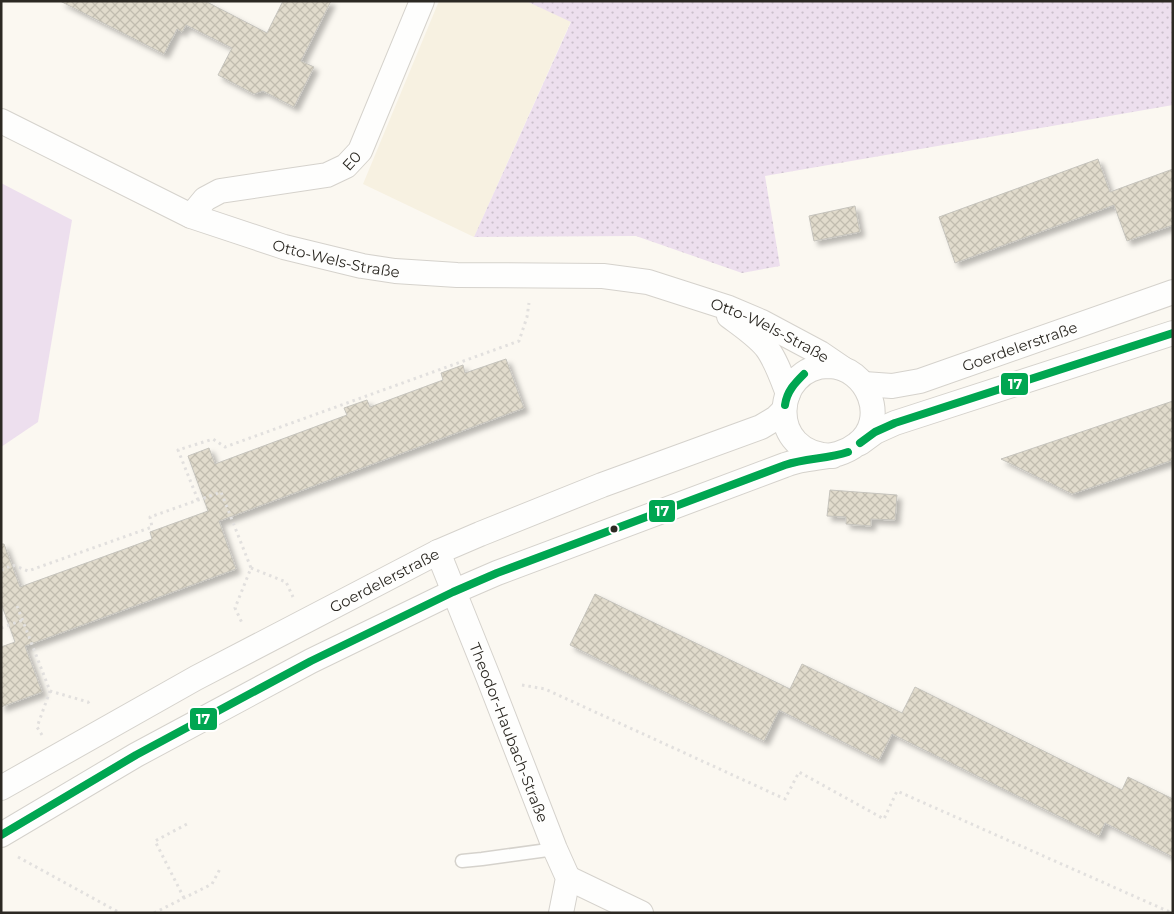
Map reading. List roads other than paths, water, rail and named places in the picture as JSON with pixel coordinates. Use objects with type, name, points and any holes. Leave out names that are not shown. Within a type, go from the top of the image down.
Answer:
[{"type":"street","name":"E0","points":[[192,216],[205,199],[220,191],[327,175],[346,166],[360,151],[422,1]]},
{"type":"street","name":"Otto-Wels-Straße","points":[[1,121],[192,216],[284,247],[362,266],[395,271],[440,274],[603,276],[648,282],[730,308],[762,322],[820,353],[842,368]]},
{"type":"street","name":"Goerdelerstraße","points":[[864,384],[892,386],[920,381],[1173,292]]},
{"type":"street","name":"Otto-Wels-Straße","points":[[695,297],[727,315],[766,347],[781,374],[786,402]]},
{"type":"street","points":[[6,844],[136,755],[311,661],[453,592],[515,566],[785,465],[848,452],[876,432],[895,423],[1173,333]]},
{"type":"street","name":"Goerdelerstraße","points":[[1,788],[196,678],[438,552],[602,485],[760,427],[776,418],[786,402],[794,382],[804,374],[816,368],[829,366],[842,368]]},
{"type":"street","points":[[842,368],[854,374],[864,384],[871,398],[873,414],[869,430],[860,443]]},
{"type":"street","points":[[786,402],[785,420],[788,431],[794,440],[812,453],[822,456],[833,456]]},
{"type":"street","name":"Theodor-Haubach-Straße","points":[[438,552],[554,849],[568,878]]},
{"type":"street","points":[[561,913],[568,878],[640,913]]},
{"type":"lane","points":[[462,861],[554,849]]}]
